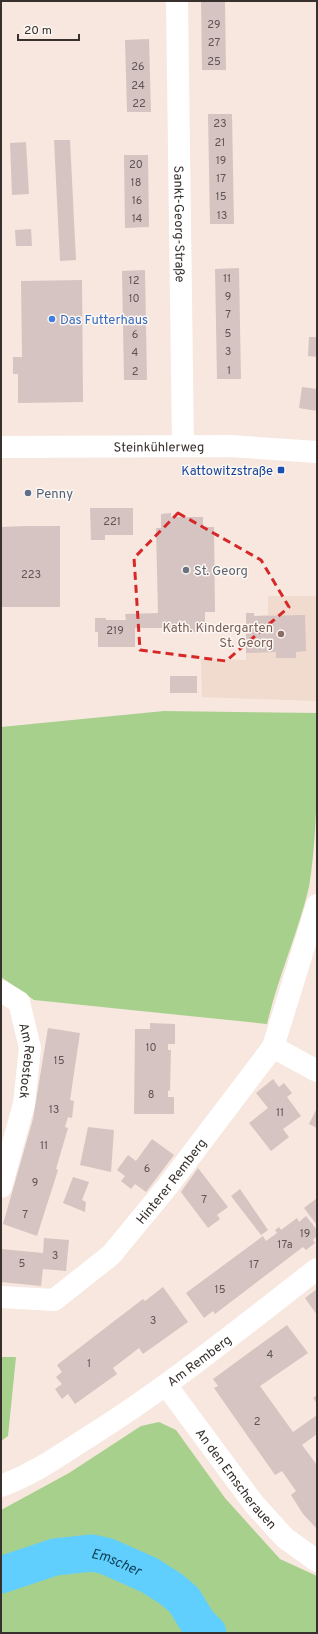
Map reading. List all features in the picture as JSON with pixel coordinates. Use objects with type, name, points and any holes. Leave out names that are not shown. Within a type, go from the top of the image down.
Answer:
[{"type":"street","name":"Sankt-Georg-Straße","points":[[177,1],[183,446]]},
{"type":"street","name":"Steinkühlerweg","points":[[1,447],[183,446],[279,448],[317,452]]},
{"type":"street","name":"Hinterer Remberg","points":[[1,1296],[54,1300],[111,1255],[167,1187],[273,1047],[317,905]]},
{"type":"street","name":"Am Rebstock","points":[[1,991],[19,1002],[30,1048],[24,1104],[1,1187]]},
{"type":"street","points":[[273,1047],[317,1071]]},
{"type":"street","name":"Am Remberg","points":[[1,1486],[24,1477],[45,1466],[75,1445],[130,1411],[317,1269]]},
{"type":"street","name":"An den Emscherauen","points":[[166,1385],[254,1504],[285,1538],[317,1561]]},
{"type":"highlighted area","points":[[178,513],[261,560],[289,607],[226,661],[140,650],[134,558]]},
{"type":"shaded area","name":"Kath. Kindergarten St. Georg","points":[[268,596],[317,596],[317,701],[202,697],[201,659],[246,660],[246,613],[254,613],[254,616],[268,615]]},
{"type":"green space","points":[[164,711],[317,713],[317,778],[314,845],[309,887],[267,1024],[34,1000],[1,977],[1,727]]},
{"type":"green space","points":[[1,1357],[16,1357],[8,1436],[1,1441]]},
{"type":"green space","points":[[159,1422],[176,1430],[225,1498],[280,1559],[317,1576],[317,1633],[1,1633],[1,1510],[69,1473],[141,1426]]},
{"type":"building","points":[[201,1],[225,1],[226,70],[202,70]]},
{"type":"building","points":[[149,39],[151,112],[127,112],[125,40]]},
{"type":"building","points":[[208,114],[232,114],[234,224],[210,224]]},
{"type":"building","points":[[54,140],[70,140],[76,260],[60,261]]},
{"type":"building","points":[[26,142],[29,194],[12,195],[10,143]]},
{"type":"building","points":[[124,155],[148,155],[149,227],[125,228]]},
{"type":"building","points":[[31,229],[32,246],[16,246],[15,230]]},
{"type":"building","points":[[239,268],[241,379],[217,379],[215,269]]},
{"type":"building","points":[[145,270],[147,380],[124,380],[122,271]]},
{"type":"building","name":"Das Futterhaus","points":[[82,280],[83,402],[18,403],[18,374],[13,374],[13,357],[22,357],[21,281]]},
{"type":"building","points":[[309,337],[317,337],[317,357],[308,356]]},
{"type":"building","points":[[302,387],[317,389],[317,411],[299,408]]},
{"type":"building","points":[[90,508],[133,508],[133,535],[105,535],[105,540],[91,540]]},
{"type":"building","name":"St. Georg","points":[[171,513],[171,517],[203,517],[203,527],[214,527],[215,612],[205,612],[205,628],[196,628],[197,632],[177,632],[177,628],[135,628],[135,647],[98,647],[98,632],[95,632],[95,618],[106,618],[106,620],[126,620],[125,614],[158,613],[156,528],[161,528],[161,514]]},
{"type":"building","points":[[60,526],[60,607],[1,607],[1,527]]},
{"type":"building","points":[[246,613],[254,613],[254,616],[305,615],[306,651],[296,652],[296,658],[276,658],[276,652],[246,653]]},
{"type":"building","points":[[170,676],[197,676],[197,693],[170,693]]},
{"type":"building","points":[[150,1023],[175,1024],[175,1044],[168,1044],[168,1050],[171,1050],[170,1091],[168,1090],[168,1097],[174,1097],[174,1114],[134,1114],[135,1029],[150,1029]]},
{"type":"building","points":[[48,1028],[80,1033],[70,1100],[74,1101],[72,1118],[68,1117],[65,1127],[68,1128],[56,1169],[58,1170],[37,1236],[3,1224],[33,1119]]},
{"type":"building","points":[[273,1079],[279,1087],[284,1083],[292,1093],[287,1097],[301,1116],[283,1129],[289,1137],[271,1151],[249,1123],[268,1108],[256,1093]]},
{"type":"building","points":[[317,1108],[317,1128],[309,1124]]},
{"type":"building","points":[[88,1127],[114,1130],[111,1172],[80,1165]]},
{"type":"building","points":[[152,1139],[174,1155],[146,1192],[135,1184],[131,1189],[121,1181],[125,1176],[117,1170],[128,1155],[136,1161]]},
{"type":"building","points":[[198,1168],[228,1207],[217,1215],[220,1219],[208,1228],[181,1192]]},
{"type":"building","points":[[73,1177],[89,1182],[82,1200],[86,1202],[85,1212],[63,1203]]},
{"type":"building","points":[[240,1189],[268,1230],[261,1235],[231,1196]]},
{"type":"building","points":[[317,1198],[317,1225],[304,1208]]},
{"type":"building","points":[[306,1216],[317,1230],[317,1236],[313,1240],[315,1243],[306,1250],[303,1247],[215,1314],[213,1311],[204,1318],[186,1293],[263,1236],[266,1241],[277,1233],[275,1230],[279,1227],[281,1230],[297,1218],[299,1222]]},
{"type":"building","points":[[44,1238],[69,1240],[66,1271],[43,1269],[41,1286],[1,1282],[1,1249],[43,1253]]},
{"type":"building","points":[[163,1287],[188,1322],[143,1354],[139,1348],[113,1368],[117,1374],[75,1404],[68,1394],[62,1399],[55,1389],[62,1384],[56,1377],[62,1372],[57,1365],[143,1299],[145,1301]]},
{"type":"building","points":[[317,1289],[317,1315],[305,1298]]},
{"type":"building","points":[[287,1325],[308,1353],[260,1386],[293,1432],[317,1415],[317,1434],[302,1445],[317,1465],[317,1529],[303,1514],[291,1495],[296,1491],[282,1471],[275,1475],[214,1388],[218,1386],[213,1379]]},
{"type":"building","points":[[317,1395],[317,1404],[313,1398]]},
{"type":"waterway","name":"Emscher","points":[[1,1575],[55,1557],[92,1553],[106,1556],[149,1575],[171,1589],[184,1600],[198,1623],[208,1633]]},
{"type":"place","name":"Das Futterhaus","points":[[52,319]]},
{"type":"place","name":"Kattowitzstraße","points":[[281,470]]},
{"type":"place","name":"Penny","points":[[28,493]]},
{"type":"place","name":"St. Georg","points":[[186,570]]},
{"type":"place","name":"Kath. Kindergarten St. Georg","points":[[281,634]]}]
